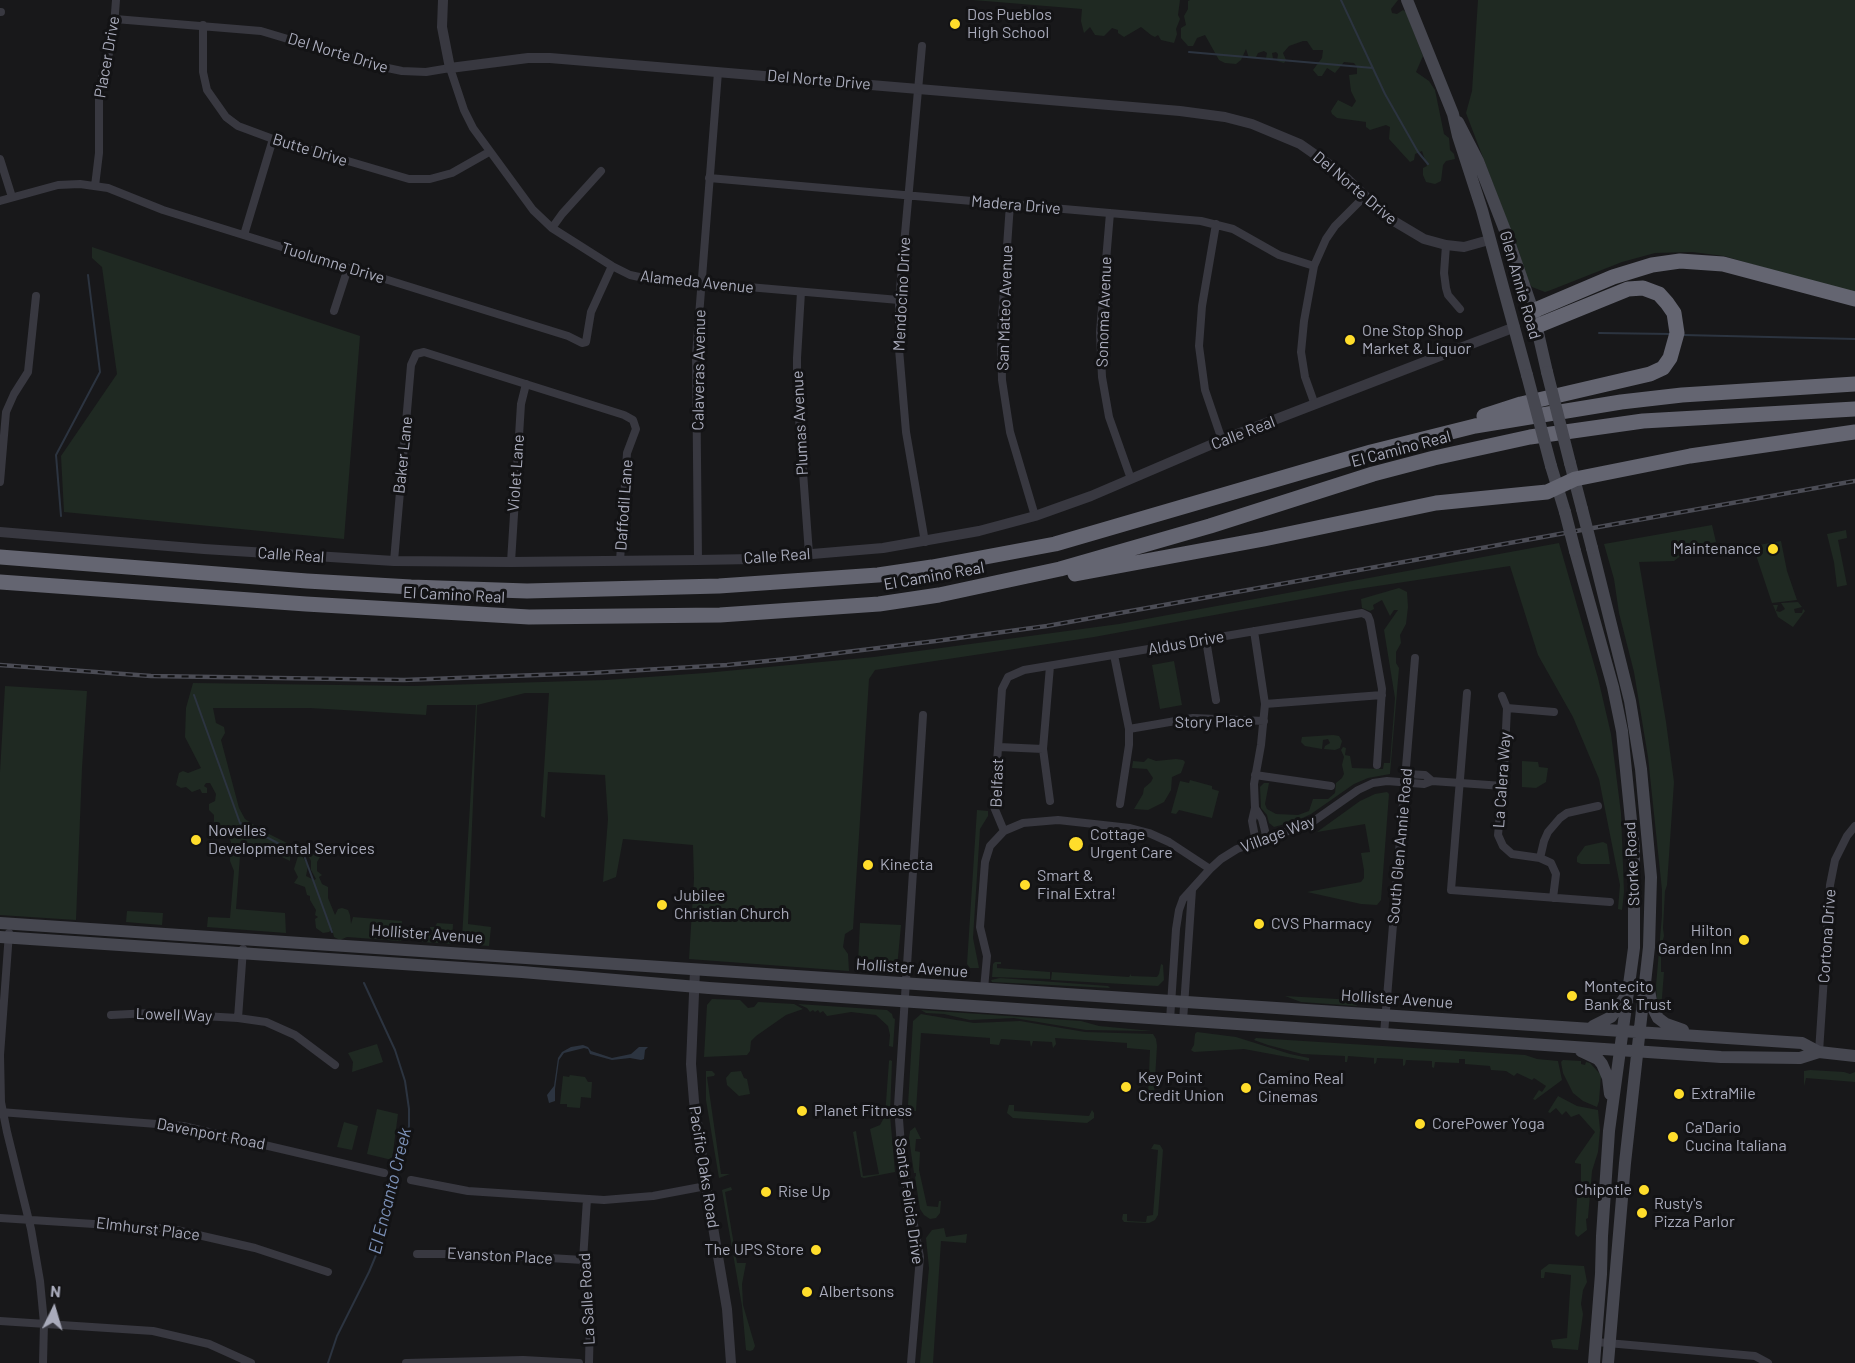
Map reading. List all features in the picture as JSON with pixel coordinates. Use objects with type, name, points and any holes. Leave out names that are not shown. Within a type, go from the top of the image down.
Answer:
[{"type":"highway","points":[[1535,319],[1612,277],[1652,265],[1680,261],[1723,264],[1855,299]]},
{"type":"highway","points":[[1371,452],[1521,404],[1650,375],[1663,368],[1670,358],[1677,333],[1674,313],[1663,298],[1643,288],[1628,289],[1535,319]]},
{"type":"highway","name":"El Camino Real","points":[[0,556],[411,587],[527,591],[719,586],[878,575],[1055,544],[1371,452],[1475,426],[1586,406],[1682,395],[1855,384]]},
{"type":"highway","name":"El Camino Real","points":[[0,582],[529,617],[709,615],[868,604],[939,595],[1060,569],[1210,526],[1373,474],[1507,442],[1643,421],[1855,409]]},
{"type":"highway","points":[[989,585],[1085,572],[1264,539],[1436,503],[1547,492],[1575,479],[1690,456],[1855,432]]},
{"type":"main road","name":"Glen Annie Road","points":[[1407,0],[1453,114],[1515,327],[1551,466]]},
{"type":"main road","name":"Glen Annie Road","points":[[1453,114],[1466,134],[1491,194],[1535,319],[1547,372]]},
{"type":"main road","points":[[1515,327],[1535,319]]},
{"type":"main road","name":"Storke Road","points":[[1547,372],[1625,674],[1641,769],[1651,877],[1650,930],[1608,1363]]},
{"type":"main road","name":"Storke Road","points":[[1551,466],[1612,687],[1626,760],[1634,850],[1635,923],[1630,981],[1610,1131],[1594,1363]]},
{"type":"main road","name":"Hollister Avenue","points":[[5,923],[1184,1003],[1641,1031],[1802,1043],[1819,1052],[1855,1056]]},
{"type":"main road","name":"Hollister Avenue","points":[[4,938],[531,972],[694,987],[1639,1052],[1735,1058],[1800,1058],[1819,1052]]},
{"type":"main road","points":[[1646,974],[1652,1006],[1658,1018],[1672,1027],[1704,1036]]},
{"type":"main road","points":[[1581,1028],[1597,1025],[1611,1017],[1623,1002],[1630,981]]},
{"type":"main road","points":[[1553,1045],[1586,1053],[1598,1059],[1602,1064],[1608,1078],[1610,1093],[1607,1120],[1610,1131]]},
{"type":"street","name":"Placer Drive","points":[[95,186],[99,153],[99,89],[113,39],[116,0]]},
{"type":"street","name":"Alameda Avenue","points":[[442,0],[442,27],[450,68],[464,111],[489,152],[533,210],[552,228],[612,266],[639,277],[899,300]]},
{"type":"street","name":"Del Norte Drive","points":[[115,19],[267,32],[394,70],[426,72],[535,57],[1180,111],[1234,119],[1271,130],[1324,159],[1387,217],[1424,239],[1464,247],[1489,240]]},
{"type":"street","name":"Butte Drive","points":[[203,26],[203,72],[207,90],[226,117],[238,126],[398,177],[418,180],[452,173],[489,152]]},
{"type":"street","name":"Mendocino Drive","points":[[922,46],[899,300],[898,348],[910,459],[925,542]]},
{"type":"street","name":"Calaveras Avenue","points":[[698,560],[696,355],[718,72]]},
{"type":"street","points":[[244,235],[273,139]]},
{"type":"street","points":[[0,159],[12,197]]},
{"type":"street","points":[[552,228],[601,171]]},
{"type":"street","name":"Madera Drive","points":[[709,178],[1182,219],[1215,224],[1240,232],[1287,259],[1314,266]]},
{"type":"street","name":"Tuolumne Drive","points":[[0,201],[58,185],[95,186],[119,192],[163,210],[557,332],[584,343],[587,339],[591,312],[612,266]]},
{"type":"street","points":[[1315,405],[1305,377],[1301,352],[1314,266],[1326,239],[1335,226],[1365,196]]},
{"type":"street","name":"San Mateo Avenue","points":[[1010,204],[1000,332],[1002,380],[1010,432],[1035,516]]},
{"type":"street","name":"Sonoma Avenue","points":[[1110,213],[1100,332],[1102,377],[1109,417],[1131,479]]},
{"type":"street","points":[[1215,224],[1202,306],[1199,346],[1205,390],[1222,440]]},
{"type":"street","points":[[1446,245],[1444,273],[1446,288],[1448,295],[1460,309]]},
{"type":"street","points":[[334,311],[348,268]]},
{"type":"street","name":"Plumas Avenue","points":[[801,292],[796,358],[809,554]]},
{"type":"street","points":[[0,482],[6,412],[28,372],[36,296]]},
{"type":"street","name":"Calle Real","points":[[0,532],[204,549],[394,561],[753,559],[874,549],[979,531],[1035,516],[1091,496],[1222,440],[1515,327]]},
{"type":"street","name":"Baker Lane","points":[[394,561],[413,357],[420,352],[429,353],[526,384]]},
{"type":"street","name":"Daffodil Lane","points":[[526,384],[624,415],[633,420],[635,435],[627,453],[620,561]]},
{"type":"street","name":"Violet Lane","points":[[511,562],[522,404],[526,384]]},
{"type":"street","name":"Aldus Drive","points":[[1008,677],[1015,673],[1050,666],[1358,612],[1364,614],[1370,621],[1382,694]]},
{"type":"street","points":[[1254,631],[1265,704],[1255,774],[1255,808],[1251,821],[1256,842]]},
{"type":"street","points":[[1206,640],[1216,700]]},
{"type":"street","points":[[1114,655],[1129,729],[1129,745],[1120,804]]},
{"type":"street","name":"South Glen Annie Road","points":[[1384,1034],[1415,658]]},
{"type":"street","points":[[1050,666],[1043,749],[1050,801]]},
{"type":"street","name":"Belfast","points":[[984,989],[987,956],[980,927],[985,862],[990,846],[1004,831],[994,810],[1002,689],[1008,677]]},
{"type":"street","points":[[1467,693],[1450,890],[1610,902]]},
{"type":"street","points":[[1265,704],[1382,694],[1377,765]]},
{"type":"street","name":"La Calera Way","points":[[1502,696],[1507,708],[1503,786],[1498,826],[1499,841],[1512,854],[1540,858]]},
{"type":"street","points":[[1507,708],[1554,712]]},
{"type":"street","name":"Santa Felicia Drive","points":[[910,1363],[920,1257],[902,1159],[898,1119],[923,715]]},
{"type":"street","name":"Story Place","points":[[1129,729],[1193,718],[1264,721]]},
{"type":"street","points":[[999,747],[1043,749]]},
{"type":"street","points":[[1255,774],[1331,786]]},
{"type":"street","name":"Village Way","points":[[1170,1020],[1177,916],[1183,899],[1210,869],[1229,853],[1311,823],[1365,787],[1384,781],[1406,778],[1424,784],[1432,781],[1503,786]]},
{"type":"street","points":[[1553,898],[1554,868],[1551,863],[1540,858],[1544,841],[1560,818],[1567,813],[1598,807]]},
{"type":"street","points":[[1255,808],[1262,819],[1267,839]]},
{"type":"street","points":[[1004,831],[1023,824],[1058,820],[1130,828],[1169,842],[1210,869]]},
{"type":"street","name":"Cortona Drive","points":[[1819,1052],[1831,878],[1841,848],[1855,826]]},
{"type":"street","points":[[1183,1021],[1192,890]]},
{"type":"street","points":[[5,923],[0,1066],[2,1112],[29,1219],[40,1281],[44,1323],[43,1363]]},
{"type":"street","points":[[238,1018],[244,939]]},
{"type":"street","name":"Pacific Oaks Road","points":[[695,970],[691,1064],[698,1135],[727,1309],[731,1363]]},
{"type":"street","name":"Lowell Way","points":[[111,1015],[150,1013],[238,1018],[266,1022],[286,1030],[313,1047],[335,1065]]},
{"type":"street","name":"Davenport Road","points":[[2,1112],[178,1125],[384,1173]]},
{"type":"street","points":[[411,1179],[468,1191],[587,1199],[640,1197],[706,1186]]},
{"type":"street","name":"La Salle Road","points":[[587,1199],[583,1260],[590,1317],[589,1363]]},
{"type":"street","name":"Elmhurst Place","points":[[0,1218],[150,1227],[187,1232],[275,1254],[327,1272]]},
{"type":"street","points":[[1601,1253],[1618,1253]]},
{"type":"street","name":"Evanston Place","points":[[417,1254],[483,1254],[583,1260]]},
{"type":"street","points":[[0,1320],[138,1329],[165,1333],[209,1344],[251,1363]]},
{"type":"street","points":[[1596,1342],[1755,1356],[1768,1363]]},
{"type":"street","points":[[406,1363],[523,1360],[579,1363]]},
{"type":"shaded area","points":[[973,0],[1180,0],[1178,15],[1180,19],[1174,43],[1161,40],[1158,35],[1155,37],[1141,27],[1124,37],[1118,33],[1118,30],[1112,28],[1104,36],[1095,35],[1090,27],[1084,33],[1081,21],[1082,9]]},
{"type":"shaded area","points":[[1190,0],[1398,0],[1391,9],[1392,13],[1397,14],[1403,10],[1406,12],[1423,56],[1416,72],[1429,81],[1435,90],[1444,134],[1449,138],[1450,150],[1454,154],[1455,159],[1446,161],[1443,165],[1441,181],[1435,184],[1426,182],[1423,168],[1427,166],[1422,151],[1415,154],[1414,160],[1410,162],[1389,139],[1390,127],[1386,125],[1370,130],[1366,127],[1366,122],[1337,118],[1332,114],[1331,111],[1338,100],[1352,107],[1356,101],[1351,91],[1349,75],[1357,74],[1357,67],[1354,63],[1344,62],[1335,73],[1327,68],[1322,76],[1318,76],[1313,70],[1322,58],[1323,50],[1313,50],[1307,41],[1303,41],[1289,46],[1283,53],[1286,60],[1284,63],[1277,61],[1276,52],[1272,53],[1273,59],[1270,60],[1266,58],[1267,53],[1264,51],[1258,53],[1256,57],[1249,58],[1246,49],[1241,60],[1236,64],[1225,63],[1219,60],[1205,35],[1197,38],[1193,46],[1188,46],[1181,38],[1181,28],[1186,25],[1184,16]]},
{"type":"shaded area","points":[[1478,0],[1855,0],[1855,294],[1724,256],[1692,252],[1655,253],[1622,262],[1545,292],[1532,287],[1466,113],[1472,91]]},
{"type":"shaded area","points":[[92,247],[360,336],[344,539],[64,512],[61,456],[117,374],[102,267],[92,258]]},
{"type":"shaded area","points":[[1712,525],[1716,542],[1692,547],[1674,561],[1639,562],[1674,782],[1665,891],[1664,936],[1661,947],[1661,972],[1664,972],[1661,1010],[1657,1000],[1656,986],[1662,890],[1648,757],[1634,672],[1604,544]]},
{"type":"shaded area","points":[[1846,530],[1847,538],[1838,540],[1847,585],[1837,587],[1827,534]]},
{"type":"shaded area","points":[[1781,541],[1787,571],[1797,600],[1772,603],[1753,546]]},
{"type":"shaded area","points":[[1559,543],[1598,678],[1611,734],[1621,813],[1624,892],[1622,910],[1618,909],[1620,885],[1599,779],[1573,717],[1538,655],[1510,566],[1351,590],[1094,637],[875,670],[869,679],[853,929],[845,934],[843,947],[848,954],[849,971],[689,959],[694,879],[693,845],[623,839],[616,877],[603,882],[608,819],[605,775],[548,772],[545,818],[541,816],[549,693],[525,693],[477,705],[468,924],[491,927],[489,946],[464,944],[462,938],[476,705],[427,705],[426,715],[310,708],[213,708],[216,723],[224,727],[225,733],[221,740],[239,808],[245,819],[291,845],[290,861],[258,845],[241,843],[236,909],[285,913],[286,933],[207,927],[208,917],[230,918],[234,871],[230,861],[231,842],[226,830],[214,822],[214,815],[209,810],[209,804],[215,801],[216,794],[210,783],[204,786],[207,788],[207,793],[202,793],[200,789],[192,792],[186,787],[181,788],[176,785],[179,773],[183,771],[188,773],[201,768],[185,737],[186,708],[193,683],[413,686],[606,680],[874,657],[1119,624]]},
{"type":"shaded area","points":[[1399,588],[1407,592],[1408,607],[1406,624],[1400,635],[1401,643],[1396,652],[1396,663],[1399,668],[1390,774],[1368,778],[1354,784],[1311,814],[1274,827],[1269,823],[1267,815],[1261,808],[1260,787],[1264,783],[1269,783],[1265,804],[1267,809],[1276,814],[1298,815],[1309,811],[1313,799],[1328,799],[1335,793],[1336,783],[1344,774],[1342,765],[1344,757],[1341,750],[1343,747],[1346,748],[1345,755],[1350,756],[1352,768],[1383,769],[1384,763],[1390,763],[1395,698],[1384,630],[1398,610],[1394,610],[1390,616],[1382,600],[1373,605],[1374,609],[1370,611],[1362,608],[1361,599]]},
{"type":"shaded area","points":[[1798,602],[1802,607],[1794,609],[1795,613],[1802,613],[1803,609],[1805,611],[1793,627],[1778,617],[1773,605],[1778,605],[1776,611],[1780,612],[1785,609],[1781,603]]},
{"type":"shaded area","points":[[1174,661],[1182,705],[1160,709],[1152,665]]},
{"type":"shaded area","points":[[5,686],[87,691],[76,920],[0,915],[0,772]]},
{"type":"shaded area","points":[[1339,736],[1342,741],[1340,748],[1335,750],[1324,749],[1330,743],[1328,739],[1323,740],[1322,749],[1305,746],[1301,742],[1302,737]]},
{"type":"shaded area","points":[[1148,758],[1156,761],[1176,759],[1185,762],[1181,773],[1172,777],[1171,790],[1164,802],[1148,810],[1134,809],[1144,788],[1153,778],[1147,769],[1132,768],[1133,761],[1144,762]]},
{"type":"shaded area","points":[[1522,761],[1538,762],[1539,767],[1548,768],[1546,782],[1536,788],[1522,787]]},
{"type":"shaded area","points":[[1190,780],[1212,786],[1212,789],[1219,791],[1212,818],[1179,810],[1176,814],[1171,813],[1180,781],[1189,783]]},
{"type":"shaded area","points":[[1387,792],[1389,794],[1381,900],[1377,905],[1361,904],[1307,892],[1361,882],[1364,878],[1364,870],[1361,853],[1370,852],[1365,824],[1317,832],[1360,801],[1375,794]]},
{"type":"shaded area","points":[[977,810],[988,811],[988,816],[980,829],[973,938],[979,968],[970,968],[967,964]]},
{"type":"shaded area","points":[[1603,842],[1607,844],[1610,864],[1577,862],[1577,857],[1585,846]]},
{"type":"shaded area","points":[[313,852],[320,857],[317,862],[317,871],[322,875],[319,877],[322,884],[328,887],[328,898],[335,915],[338,909],[342,908],[348,910],[351,924],[353,917],[402,921],[401,941],[347,937],[340,940],[334,937],[332,929],[323,933],[316,928],[315,919],[318,917],[315,915],[316,910],[310,896],[307,895],[305,887],[294,883],[298,877],[294,869],[299,853],[308,866],[306,876],[316,879],[311,870],[308,855]]},
{"type":"shaded area","points":[[127,911],[163,913],[162,925],[126,922]]},
{"type":"shaded area","points":[[437,923],[453,924],[452,944],[422,942],[423,936],[431,935],[430,927],[435,927]]},
{"type":"shaded area","points":[[860,923],[901,925],[897,968],[858,964]]},
{"type":"shaded area","points":[[995,962],[1001,962],[997,964],[997,968],[1050,972],[1050,979],[992,977]]},
{"type":"shaded area","points":[[1161,964],[1164,980],[1158,986],[1051,980],[1052,972],[1157,977]]},
{"type":"shaded area","points":[[1000,978],[1108,986],[1110,988],[992,982],[991,980]]},
{"type":"shaded area","points":[[1285,996],[1354,1000],[1357,1006],[1301,1002]]},
{"type":"shaded area","points":[[712,999],[740,1000],[748,1008],[754,1007],[758,1002],[794,1004],[803,1009],[786,1015],[756,1036],[751,1041],[747,1055],[704,1057],[707,1005]]},
{"type":"shaded area","points":[[798,1004],[887,1010],[895,1019],[893,1047],[889,1046],[888,1026],[876,1015],[851,1012],[827,1016],[823,1011],[810,1012]]},
{"type":"shaded area","points":[[921,1010],[1081,1021],[1099,1026],[1152,1031],[1086,1030],[1014,1018],[970,1020],[944,1014],[926,1013]]},
{"type":"shaded area","points":[[921,1014],[974,1023],[1020,1021],[1085,1032],[1153,1034],[1157,1046],[1154,1096],[1148,1096],[1150,1050],[1127,1048],[1127,1043],[1055,1038],[1056,1044],[1053,1048],[1052,1042],[1033,1041],[1031,1047],[1030,1041],[1001,1039],[999,1045],[990,1044],[990,1038],[921,1033],[916,1111],[914,1111],[908,1105],[913,1021]]},
{"type":"shaded area","points":[[1197,1032],[1236,1037],[1309,1058],[1309,1061],[1244,1049],[1194,1052],[1191,1050]]},
{"type":"shaded area","points":[[1256,1038],[1525,1055],[1558,1061],[1562,1080],[1535,1100],[1533,1099],[1539,1090],[1542,1092],[1546,1086],[1534,1078],[1532,1080],[1517,1073],[1514,1076],[1506,1071],[1491,1070],[1490,1066],[1465,1064],[1465,1059],[1459,1059],[1459,1063],[1435,1062],[1434,1068],[1432,1061],[1406,1060],[1403,1066],[1403,1059],[1377,1058],[1374,1064],[1374,1058],[1348,1056],[1345,1062],[1345,1056],[1302,1054],[1254,1040]]},
{"type":"shaded area","points":[[377,1044],[383,1062],[352,1072],[353,1062],[348,1053]]},
{"type":"shaded area","points":[[890,1060],[892,1061],[890,1115],[895,1172],[864,1178],[861,1177],[853,1132],[856,1131],[863,1176],[879,1174],[870,1129],[880,1125],[885,1116]]},
{"type":"shaded area","points":[[1563,1060],[1581,1061],[1581,1064],[1585,1065],[1586,1062],[1590,1063],[1601,1075],[1597,1107],[1583,1101],[1573,1093],[1563,1073],[1561,1062]]},
{"type":"shaded area","points":[[706,1071],[712,1071],[715,1074],[707,1077],[721,1174],[730,1174],[719,1178],[706,1100]]},
{"type":"shaded area","points":[[741,1071],[747,1079],[750,1094],[739,1096],[727,1085],[726,1078],[731,1072]]},
{"type":"shaded area","points":[[1804,1071],[1850,1074],[1855,1072],[1855,1082],[1806,1078],[1804,1086]]},
{"type":"shaded area","points":[[570,1075],[585,1077],[588,1082],[592,1082],[591,1098],[581,1097],[580,1108],[560,1104],[563,1076],[569,1077]]},
{"type":"shaded area","points":[[1558,1096],[1577,1106],[1598,1110],[1600,1130],[1598,1152],[1592,1171],[1588,1218],[1586,1219],[1587,1230],[1578,1237],[1575,1234],[1581,1164],[1575,1161],[1595,1132],[1579,1114],[1571,1117],[1566,1111],[1562,1115],[1556,1108],[1548,1112]]},
{"type":"shaded area","points":[[1009,1105],[1014,1105],[1014,1111],[1089,1116],[1092,1110],[1094,1118],[1087,1123],[1013,1118],[1007,1113]]},
{"type":"shaded area","points":[[377,1109],[398,1114],[392,1160],[367,1154]]},
{"type":"shaded area","points":[[344,1122],[358,1126],[352,1150],[337,1147]]},
{"type":"shaded area","points":[[915,1127],[921,1139],[916,1139],[915,1151],[920,1152],[919,1170],[927,1206],[938,1207],[941,1201],[940,1213],[936,1218],[930,1219],[920,1209],[909,1138],[910,1131]]},
{"type":"shaded area","points":[[1154,1144],[1160,1145],[1163,1150],[1158,1215],[1149,1223],[1124,1222],[1123,1214],[1127,1214],[1127,1221],[1146,1222],[1147,1216],[1153,1215],[1158,1150],[1151,1149]]},
{"type":"shaded area","points":[[731,1187],[732,1190],[725,1192],[737,1263],[746,1263],[742,1284],[743,1305],[755,1346],[750,1351],[746,1350],[742,1306],[722,1190]]},
{"type":"shaded area","points":[[944,1228],[946,1237],[967,1234],[966,1243],[941,1241],[933,1363],[920,1363],[929,1268],[926,1238],[932,1230]]},
{"type":"shaded area","points":[[1549,1264],[1584,1266],[1587,1282],[1581,1304],[1583,1314],[1578,1350],[1553,1348],[1551,1340],[1567,1338],[1571,1275],[1545,1272],[1544,1278],[1541,1278],[1541,1270]]},
{"type":"water","points":[[583,1045],[591,1051],[612,1058],[631,1054],[639,1047],[648,1047],[645,1050],[644,1059],[641,1060],[630,1058],[612,1060],[590,1054],[588,1049],[584,1048],[564,1053],[559,1060],[555,1101],[549,1103],[547,1095],[554,1086],[558,1058],[562,1052],[571,1047]]},
{"type":"waterway","points":[[1341,0],[1385,94],[1418,152],[1428,164]]},
{"type":"waterway","points":[[1189,52],[1373,68]]},
{"type":"waterway","name":"El Encanto Creek","points":[[61,516],[56,455],[100,372],[88,275]]},
{"type":"waterway","points":[[1599,333],[1671,334]]},
{"type":"waterway","points":[[1683,335],[1855,339]]},
{"type":"waterway","name":"El Encanto Creek","points":[[194,695],[240,823],[285,847]]},
{"type":"waterway","name":"El Encanto Creek","points":[[305,858],[332,932]]},
{"type":"waterway","name":"El Encanto Creek","points":[[328,1363],[337,1336],[379,1248],[409,1126],[405,1081],[395,1050],[364,983]]},
{"type":"railway","points":[[0,665],[151,676],[404,680],[727,665],[1047,626],[1855,481]]},
{"type":"place","name":"Dos Pueblos High School","points":[[955,24]]},
{"type":"place","name":"One Stop Shop Market & Liquor","points":[[1350,340]]},
{"type":"place","name":"Maintenance","points":[[1773,549]]},
{"type":"place","name":"Novelles Developmental Services","points":[[196,840]]},
{"type":"place","name":"Cottage Urgent Care","points":[[1076,844]]},
{"type":"place","name":"Kinecta","points":[[868,865]]},
{"type":"place","name":"Smart & Final Extra!","points":[[1025,885]]},
{"type":"place","name":"Jubilee Christian Church","points":[[662,905]]},
{"type":"place","name":"CVS Pharmacy","points":[[1259,924]]},
{"type":"place","name":"Hilton Garden Inn","points":[[1744,940]]},
{"type":"place","name":"Montecito Bank & Trust","points":[[1572,996]]},
{"type":"place","name":"Key Point Credit Union","points":[[1126,1087]]},
{"type":"place","name":"Camino Real Cinemas","points":[[1246,1088]]},
{"type":"place","name":"ExtraMile","points":[[1679,1094]]},
{"type":"place","name":"Planet Fitness","points":[[802,1111]]},
{"type":"place","name":"CorePower Yoga","points":[[1420,1124]]},
{"type":"place","name":"Ca'Dario Cucina Italiana","points":[[1673,1137]]},
{"type":"place","name":"Chipotle","points":[[1644,1190]]},
{"type":"place","name":"Rise Up","points":[[766,1192]]},
{"type":"place","name":"Rusty's Pizza Parlor","points":[[1642,1213]]},
{"type":"place","name":"The UPS Store","points":[[816,1250]]},
{"type":"place","name":"Albertsons","points":[[807,1292]]}]
